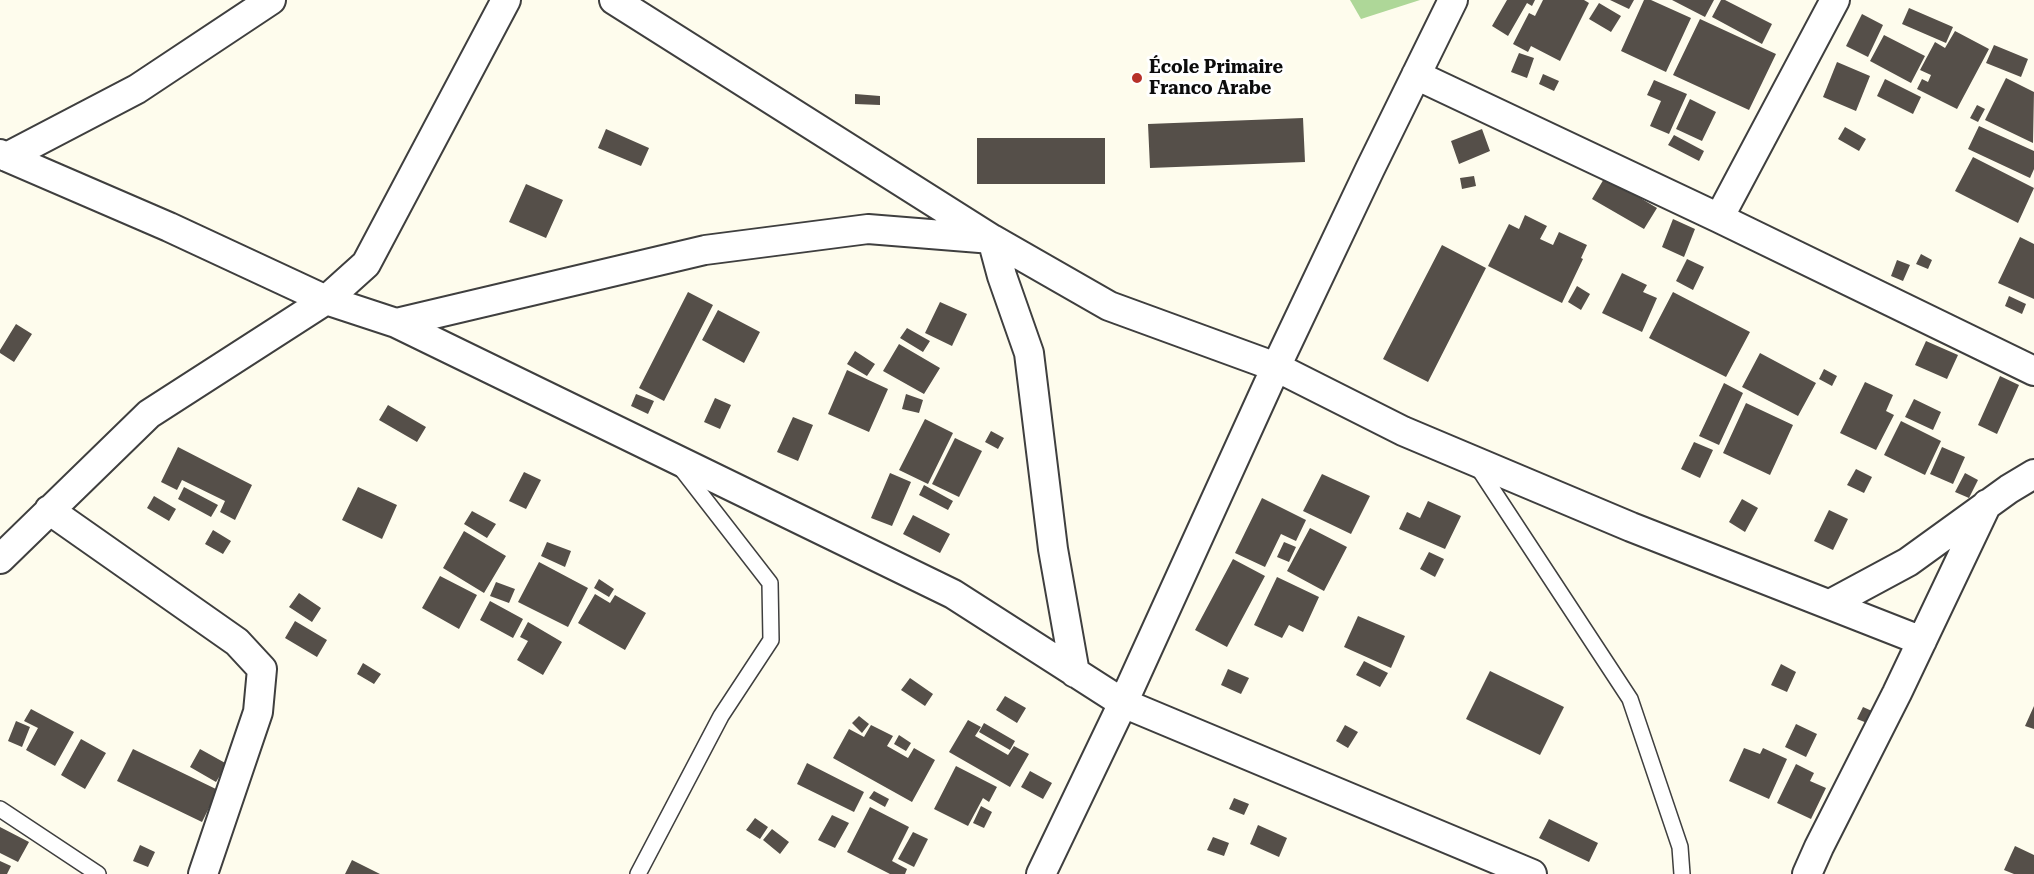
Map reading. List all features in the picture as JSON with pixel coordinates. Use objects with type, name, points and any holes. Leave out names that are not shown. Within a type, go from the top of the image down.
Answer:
[{"type":"street","points":[[2,158],[137,89],[272,0]]},
{"type":"street","points":[[0,559],[149,414],[326,300],[366,264],[506,0]]},
{"type":"street","points":[[614,0],[992,239],[1108,306],[1276,367],[1403,431],[1632,527],[1922,640]]},
{"type":"street","points":[[1041,874],[1123,703],[1276,367],[1453,0]]},
{"type":"street","points":[[1719,218],[1835,0]]},
{"type":"street","points":[[1416,75],[1719,218],[2034,371]]},
{"type":"street","points":[[2,158],[168,227],[326,300],[396,323],[671,456],[953,594],[1123,703],[1532,874]]},
{"type":"street","points":[[396,323],[705,250],[868,229],[992,239]]},
{"type":"street","points":[[992,239],[1002,276],[1029,353],[1053,549],[1075,673]]},
{"type":"street","points":[[1830,604],[1908,562],[1987,504],[2034,474]]},
{"type":"street","points":[[1807,874],[1987,504]]},
{"type":"street","points":[[49,510],[237,642],[262,669],[258,712],[202,874]]},
{"type":"lane","points":[[638,874],[721,716],[771,640],[770,583],[671,456]]},
{"type":"lane","points":[[1474,461],[1630,699],[1680,847],[1682,874]]},
{"type":"lane","points":[[0,808],[98,874]]},
{"type":"green space","points":[[1350,0],[1420,0],[1361,19]]},
{"type":"building","points":[[1507,0],[1535,0],[1532,6],[1527,3],[1508,36],[1492,26]]},
{"type":"building","points":[[1543,0],[1584,0],[1589,3],[1560,61],[1531,46],[1528,52],[1513,44],[1529,13],[1535,16]]},
{"type":"building","points":[[1610,0],[1634,0],[1629,9]]},
{"type":"building","points":[[1644,0],[1651,0],[1691,18],[1666,72],[1621,51]]},
{"type":"building","points":[[1672,0],[1714,0],[1705,17]]},
{"type":"building","points":[[1721,0],[1772,24],[1762,44],[1712,17]]},
{"type":"building","points":[[1599,3],[1621,16],[1611,32],[1589,19]]},
{"type":"building","points":[[1909,8],[1953,27],[1946,43],[1902,24]]},
{"type":"building","points":[[1862,14],[1883,25],[1868,57],[1846,46]]},
{"type":"building","points":[[1700,19],[1776,54],[1749,110],[1673,75]]},
{"type":"building","points":[[1955,31],[1989,49],[1957,109],[1917,89],[1922,79],[1928,82],[1931,75],[1920,70],[1935,42],[1945,48]]},
{"type":"building","points":[[1884,35],[1925,56],[1911,83],[1870,61]]},
{"type":"building","points":[[1994,45],[2028,59],[2021,77],[1986,63]]},
{"type":"building","points":[[1519,53],[1534,58],[1527,78],[1511,72]]},
{"type":"building","points":[[1837,62],[1870,76],[1856,111],[1823,97]]},
{"type":"building","points":[[1543,74],[1559,81],[1554,91],[1539,84]]},
{"type":"building","points":[[2006,78],[2034,92],[2033,143],[1985,120]]},
{"type":"building","points":[[1885,79],[1921,97],[1913,114],[1877,96]]},
{"type":"building","points":[[1654,80],[1687,94],[1669,134],[1650,126],[1661,101],[1647,95]]},
{"type":"building","points":[[855,94],[880,96],[880,105],[855,104]]},
{"type":"building","points":[[1690,99],[1716,112],[1702,141],[1676,129]]},
{"type":"building","points":[[1977,105],[1985,109],[1978,122],[1970,118]]},
{"type":"building","points":[[1303,118],[1305,162],[1150,168],[1148,124]]},
{"type":"building","points":[[1979,126],[2034,151],[2034,169],[2030,178],[1968,149]]},
{"type":"building","points":[[1845,127],[1866,139],[1859,151],[1838,139]]},
{"type":"building","points":[[606,129],[649,148],[641,166],[598,148]]},
{"type":"building","points":[[1482,129],[1490,151],[1459,164],[1451,141]]},
{"type":"building","points":[[1674,135],[1704,151],[1699,161],[1668,145]]},
{"type":"building","points":[[977,138],[1105,138],[1105,184],[977,184]]},
{"type":"building","points":[[1973,157],[2034,188],[2018,223],[1955,191]]},
{"type":"building","points":[[1474,176],[1476,186],[1462,189],[1460,178]]},
{"type":"building","points":[[1605,177],[1657,208],[1644,229],[1592,199]]},
{"type":"building","points":[[526,184],[563,200],[546,238],[509,222]]},
{"type":"building","points":[[1525,215],[1547,226],[1540,239],[1553,245],[1559,232],[1587,245],[1581,258],[1583,259],[1562,303],[1488,266],[1509,224],[1519,229]]},
{"type":"building","points":[[1673,219],[1695,229],[1684,257],[1662,247]]},
{"type":"building","points":[[2020,237],[2034,244],[2034,299],[1998,283]]},
{"type":"building","points":[[1442,245],[1486,268],[1428,382],[1383,359]]},
{"type":"building","points":[[1921,254],[1932,260],[1928,269],[1916,264]]},
{"type":"building","points":[[1687,259],[1704,267],[1693,290],[1676,281]]},
{"type":"building","points":[[1897,260],[1910,265],[1903,281],[1891,276]]},
{"type":"building","points":[[1622,273],[1647,285],[1643,292],[1657,298],[1642,332],[1602,313]]},
{"type":"building","points":[[1577,286],[1590,294],[1581,310],[1568,302]]},
{"type":"building","points":[[688,292],[713,305],[664,401],[639,388]]},
{"type":"building","points":[[1673,292],[1750,332],[1726,377],[1649,338]]},
{"type":"building","points":[[2009,296],[2026,304],[2022,314],[2005,306]]},
{"type":"building","points":[[940,302],[967,314],[952,346],[925,333]]},
{"type":"building","points":[[718,310],[760,332],[744,363],[702,340]]},
{"type":"building","points":[[16,324],[32,334],[14,362],[0,353],[0,350]]},
{"type":"building","points":[[907,328],[930,341],[923,352],[900,338]]},
{"type":"building","points":[[1926,341],[1958,355],[1947,379],[1915,365]]},
{"type":"building","points":[[899,344],[940,368],[924,394],[883,371]]},
{"type":"building","points":[[855,351],[875,364],[867,376],[847,364]]},
{"type":"building","points":[[1760,353],[1816,383],[1798,416],[1742,387]]},
{"type":"building","points":[[1824,369],[1837,376],[1832,386],[1819,379]]},
{"type":"building","points":[[847,370],[888,389],[869,432],[828,414]]},
{"type":"building","points":[[2000,376],[2019,385],[1997,434],[1978,425]]},
{"type":"building","points":[[1865,382],[1893,395],[1886,411],[1894,415],[1876,450],[1840,433]]},
{"type":"building","points":[[1724,383],[1743,393],[1719,445],[1699,436]]},
{"type":"building","points":[[636,394],[654,401],[648,414],[631,406]]},
{"type":"building","points":[[906,394],[923,400],[919,413],[902,409]]},
{"type":"building","points":[[715,398],[731,405],[720,429],[704,422]]},
{"type":"building","points":[[1914,399],[1941,412],[1933,430],[1905,417]]},
{"type":"building","points":[[1746,403],[1793,425],[1770,475],[1723,453]]},
{"type":"building","points":[[388,405],[426,427],[417,442],[379,420]]},
{"type":"building","points":[[793,417],[813,425],[798,461],[777,452]]},
{"type":"building","points":[[925,419],[953,433],[928,484],[899,470]]},
{"type":"building","points":[[1901,421],[1941,441],[1925,475],[1884,455]]},
{"type":"building","points":[[991,431],[1004,438],[998,449],[985,442]]},
{"type":"building","points":[[955,438],[982,451],[959,497],[932,484]]},
{"type":"building","points":[[1694,442],[1713,450],[1700,478],[1681,469]]},
{"type":"building","points":[[178,447],[252,485],[235,520],[220,512],[225,501],[182,480],[177,490],[161,482]]},
{"type":"building","points":[[1942,447],[1965,457],[1953,484],[1930,474]]},
{"type":"building","points":[[1856,469],[1872,477],[1864,493],[1847,485]]},
{"type":"building","points":[[524,472],[541,480],[526,509],[509,501]]},
{"type":"building","points":[[890,473],[911,482],[892,526],[871,518]]},
{"type":"building","points":[[1965,473],[1978,480],[1969,498],[1955,492]]},
{"type":"building","points":[[1322,474],[1370,496],[1351,534],[1303,511]]},
{"type":"building","points":[[924,485],[953,501],[948,510],[919,495]]},
{"type":"building","points":[[184,487],[218,505],[211,517],[178,499]]},
{"type":"building","points":[[358,487],[397,505],[382,539],[342,520]]},
{"type":"building","points":[[154,496],[176,509],[169,521],[147,508]]},
{"type":"building","points":[[1262,498],[1306,520],[1296,541],[1281,534],[1265,567],[1235,553]]},
{"type":"building","points":[[1742,499],[1758,508],[1745,532],[1729,522]]},
{"type":"building","points":[[1428,501],[1461,516],[1445,549],[1399,529],[1407,512],[1420,518]]},
{"type":"building","points":[[1829,510],[1848,519],[1833,550],[1814,541]]},
{"type":"building","points":[[472,511],[496,524],[487,538],[464,524]]},
{"type":"building","points":[[913,515],[950,534],[940,553],[903,534]]},
{"type":"building","points":[[1310,528],[1347,547],[1324,591],[1287,571]]},
{"type":"building","points":[[213,530],[231,541],[223,554],[205,544]]},
{"type":"building","points":[[464,531],[506,556],[484,593],[443,568]]},
{"type":"building","points":[[547,542],[571,551],[565,567],[541,556]]},
{"type":"building","points":[[1284,542],[1296,547],[1289,562],[1277,557]]},
{"type":"building","points":[[1429,552],[1444,559],[1435,577],[1420,569]]},
{"type":"building","points":[[1233,559],[1265,576],[1227,647],[1195,630]]},
{"type":"building","points":[[539,562],[588,588],[568,627],[518,602]]},
{"type":"building","points":[[440,576],[477,595],[459,629],[422,608]]},
{"type":"building","points":[[1277,577],[1319,597],[1303,632],[1289,625],[1282,638],[1254,625]]},
{"type":"building","points":[[599,579],[614,589],[609,597],[594,588]]},
{"type":"building","points":[[496,582],[515,589],[509,603],[490,596]]},
{"type":"building","points":[[299,593],[321,608],[312,622],[289,607]]},
{"type":"building","points":[[595,594],[610,603],[615,595],[646,613],[625,650],[578,623]]},
{"type":"building","points":[[490,601],[523,619],[513,638],[480,620]]},
{"type":"building","points":[[1358,616],[1405,636],[1391,668],[1344,647]]},
{"type":"building","points":[[295,621],[327,640],[317,657],[285,638]]},
{"type":"building","points":[[528,622],[562,642],[543,675],[517,660],[528,641],[520,637]]},
{"type":"building","points":[[1364,661],[1388,673],[1380,687],[1356,675]]},
{"type":"building","points":[[363,663],[381,674],[374,684],[357,674]]},
{"type":"building","points":[[1781,664],[1796,672],[1787,692],[1771,685]]},
{"type":"building","points":[[1228,669],[1249,678],[1241,694],[1221,685]]},
{"type":"building","points":[[1490,671],[1564,707],[1540,755],[1466,719]]},
{"type":"building","points":[[910,678],[933,694],[925,706],[901,690]]},
{"type":"building","points":[[1005,696],[1026,708],[1017,723],[996,710]]},
{"type":"building","points":[[2034,706],[2034,729],[2025,726]]},
{"type":"building","points":[[1863,707],[1872,711],[1867,723],[1857,719]]},
{"type":"building","points":[[31,709],[74,732],[55,766],[26,750],[38,728],[24,721]]},
{"type":"building","points":[[859,716],[869,724],[862,733],[852,723]]},
{"type":"building","points":[[968,720],[981,727],[975,736],[1008,755],[1014,746],[1029,754],[1010,787],[949,752]]},
{"type":"building","points":[[16,721],[30,727],[22,747],[8,741]]},
{"type":"building","points":[[984,723],[1015,741],[1010,750],[979,732]]},
{"type":"building","points":[[1796,724],[1817,734],[1806,757],[1785,747]]},
{"type":"building","points":[[871,725],[893,736],[887,746],[908,758],[914,748],[935,760],[912,802],[833,758],[849,729],[864,737]]},
{"type":"building","points":[[1345,725],[1358,732],[1348,748],[1336,741]]},
{"type":"building","points":[[899,735],[911,743],[906,751],[894,744]]},
{"type":"building","points":[[81,739],[106,753],[85,789],[61,775]]},
{"type":"building","points":[[1744,748],[1760,754],[1763,748],[1787,759],[1769,799],[1729,781]]},
{"type":"building","points":[[133,749],[218,790],[202,822],[117,781]]},
{"type":"building","points":[[200,749],[227,764],[216,782],[190,767]]},
{"type":"building","points":[[807,763],[864,792],[854,812],[797,784]]},
{"type":"building","points":[[1796,764],[1814,773],[1810,781],[1826,788],[1811,819],[1777,803]]},
{"type":"building","points":[[956,766],[997,787],[989,802],[983,798],[968,826],[934,809]]},
{"type":"building","points":[[1030,771],[1052,783],[1043,799],[1021,787]]},
{"type":"building","points":[[874,791],[889,799],[885,807],[869,798]]},
{"type":"building","points":[[1234,798],[1249,804],[1244,815],[1229,809]]},
{"type":"building","points":[[981,806],[992,812],[984,828],[973,823]]},
{"type":"building","points":[[870,807],[909,827],[892,861],[907,869],[905,874],[890,874],[847,852]]},
{"type":"building","points":[[832,815],[849,823],[835,848],[818,840]]},
{"type":"building","points":[[755,818],[768,827],[760,839],[746,830]]},
{"type":"building","points":[[1549,819],[1598,843],[1589,862],[1539,838]]},
{"type":"building","points":[[1258,825],[1287,838],[1279,857],[1250,844]]},
{"type":"building","points":[[0,827],[29,842],[18,862],[0,853]]},
{"type":"building","points":[[772,829],[789,842],[780,854],[763,840]]},
{"type":"building","points":[[913,832],[928,839],[914,867],[898,859]]},
{"type":"building","points":[[1213,837],[1229,843],[1224,856],[1207,850]]},
{"type":"building","points":[[140,845],[155,852],[148,867],[133,861]]},
{"type":"building","points":[[2015,846],[2034,855],[2034,874],[2014,874],[2004,870]]},
{"type":"building","points":[[352,860],[380,874],[345,874]]},
{"type":"building","points":[[0,861],[11,866],[7,874],[0,874]]},
{"type":"place","name":"École Primaire Franco Arabe","points":[[1137,78]]}]
